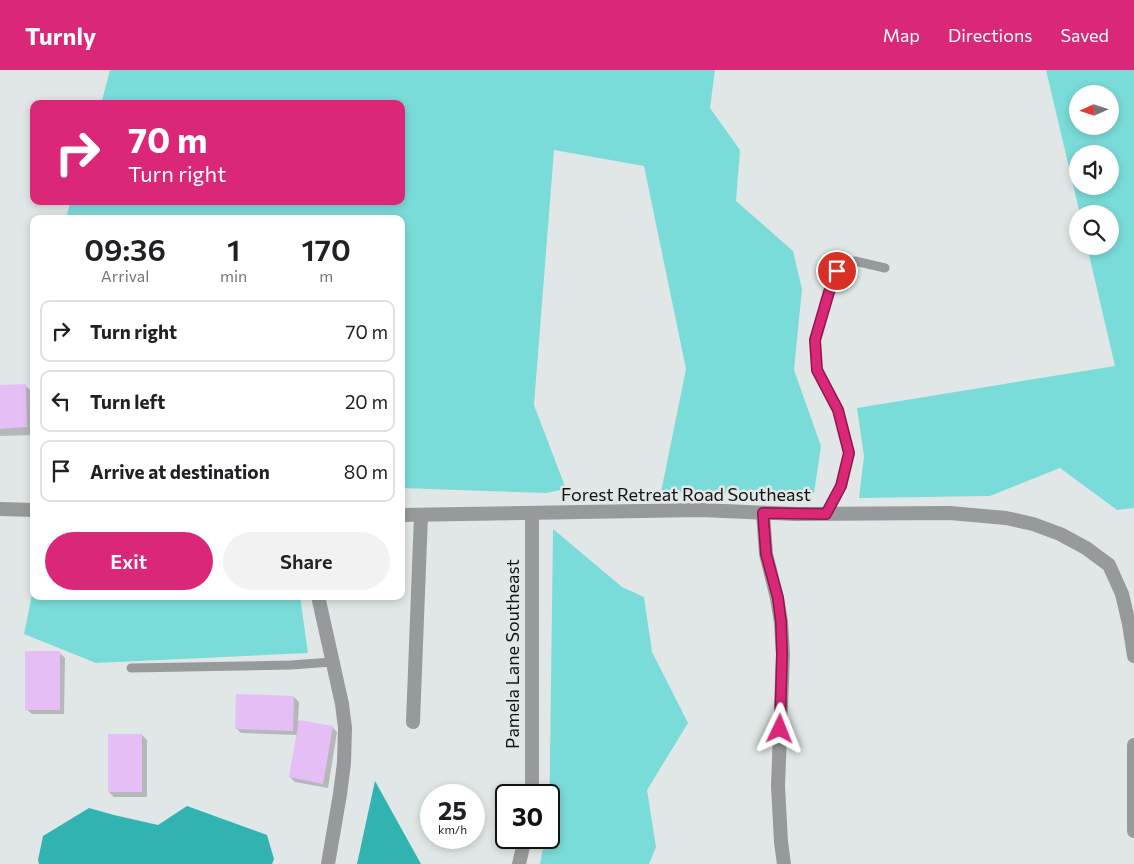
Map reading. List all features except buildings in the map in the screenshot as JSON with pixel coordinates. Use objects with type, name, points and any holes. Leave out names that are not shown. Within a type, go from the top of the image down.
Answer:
[{"type":"street","points":[[0,509],[30,510]]},
{"type":"street","name":"Forest Retreat Road Southeast","points":[[405,515],[701,510],[826,514],[950,513],[1006,518],[1033,524],[1060,534],[1086,548],[1109,565],[1122,594],[1134,656]]},
{"type":"street","name":"Pamela Lane Southeast","points":[[532,513],[532,784]]},
{"type":"street","points":[[763,513],[766,554],[778,598],[781,622],[782,654],[778,786],[784,864]]},
{"type":"street","points":[[413,722],[421,515]]},
{"type":"street","points":[[319,600],[342,704],[345,728],[344,763],[328,864]]},
{"type":"street","points":[[1134,745],[1134,831]]},
{"type":"street","points":[[519,864],[522,849]]},
{"type":"lane","points":[[826,514],[841,486],[849,453],[838,410],[817,370],[815,340],[837,271],[855,261],[885,268]]},
{"type":"lane","points":[[131,668],[291,665],[332,662]]},
{"type":"shaded area","points":[[110,70],[715,70],[710,108],[740,150],[736,201],[793,251],[802,289],[794,370],[821,446],[814,493],[661,492],[686,369],[644,166],[554,150],[534,405],[566,489],[546,493],[405,488],[405,215],[67,214],[70,205],[405,205],[405,100],[102,100]]},
{"type":"shaded area","points":[[1046,70],[1134,70],[1134,508],[1117,510],[1060,468],[990,496],[859,498],[864,456],[857,408],[1115,366],[1089,255],[1119,255],[1119,205],[1078,205],[1076,195],[1119,195],[1119,145],[1069,145],[1069,167]]},
{"type":"shaded area","points":[[553,529],[622,587],[644,597],[652,652],[688,723],[647,790],[656,847],[649,864],[540,864],[543,849],[560,849],[560,784],[550,784]]},
{"type":"shaded area","points":[[31,600],[301,600],[308,653],[96,663],[24,634]]},
{"type":"shaded area","points":[[375,781],[421,864],[357,864]]},
{"type":"shaded area","points":[[187,806],[267,835],[274,859],[272,864],[39,864],[38,860],[43,836],[89,808],[158,825]]},
{"type":"route","points":[[780,729],[781,622],[778,598],[766,554],[763,513],[826,514],[841,486],[849,453],[838,410],[817,370],[815,340],[837,271]]}]
